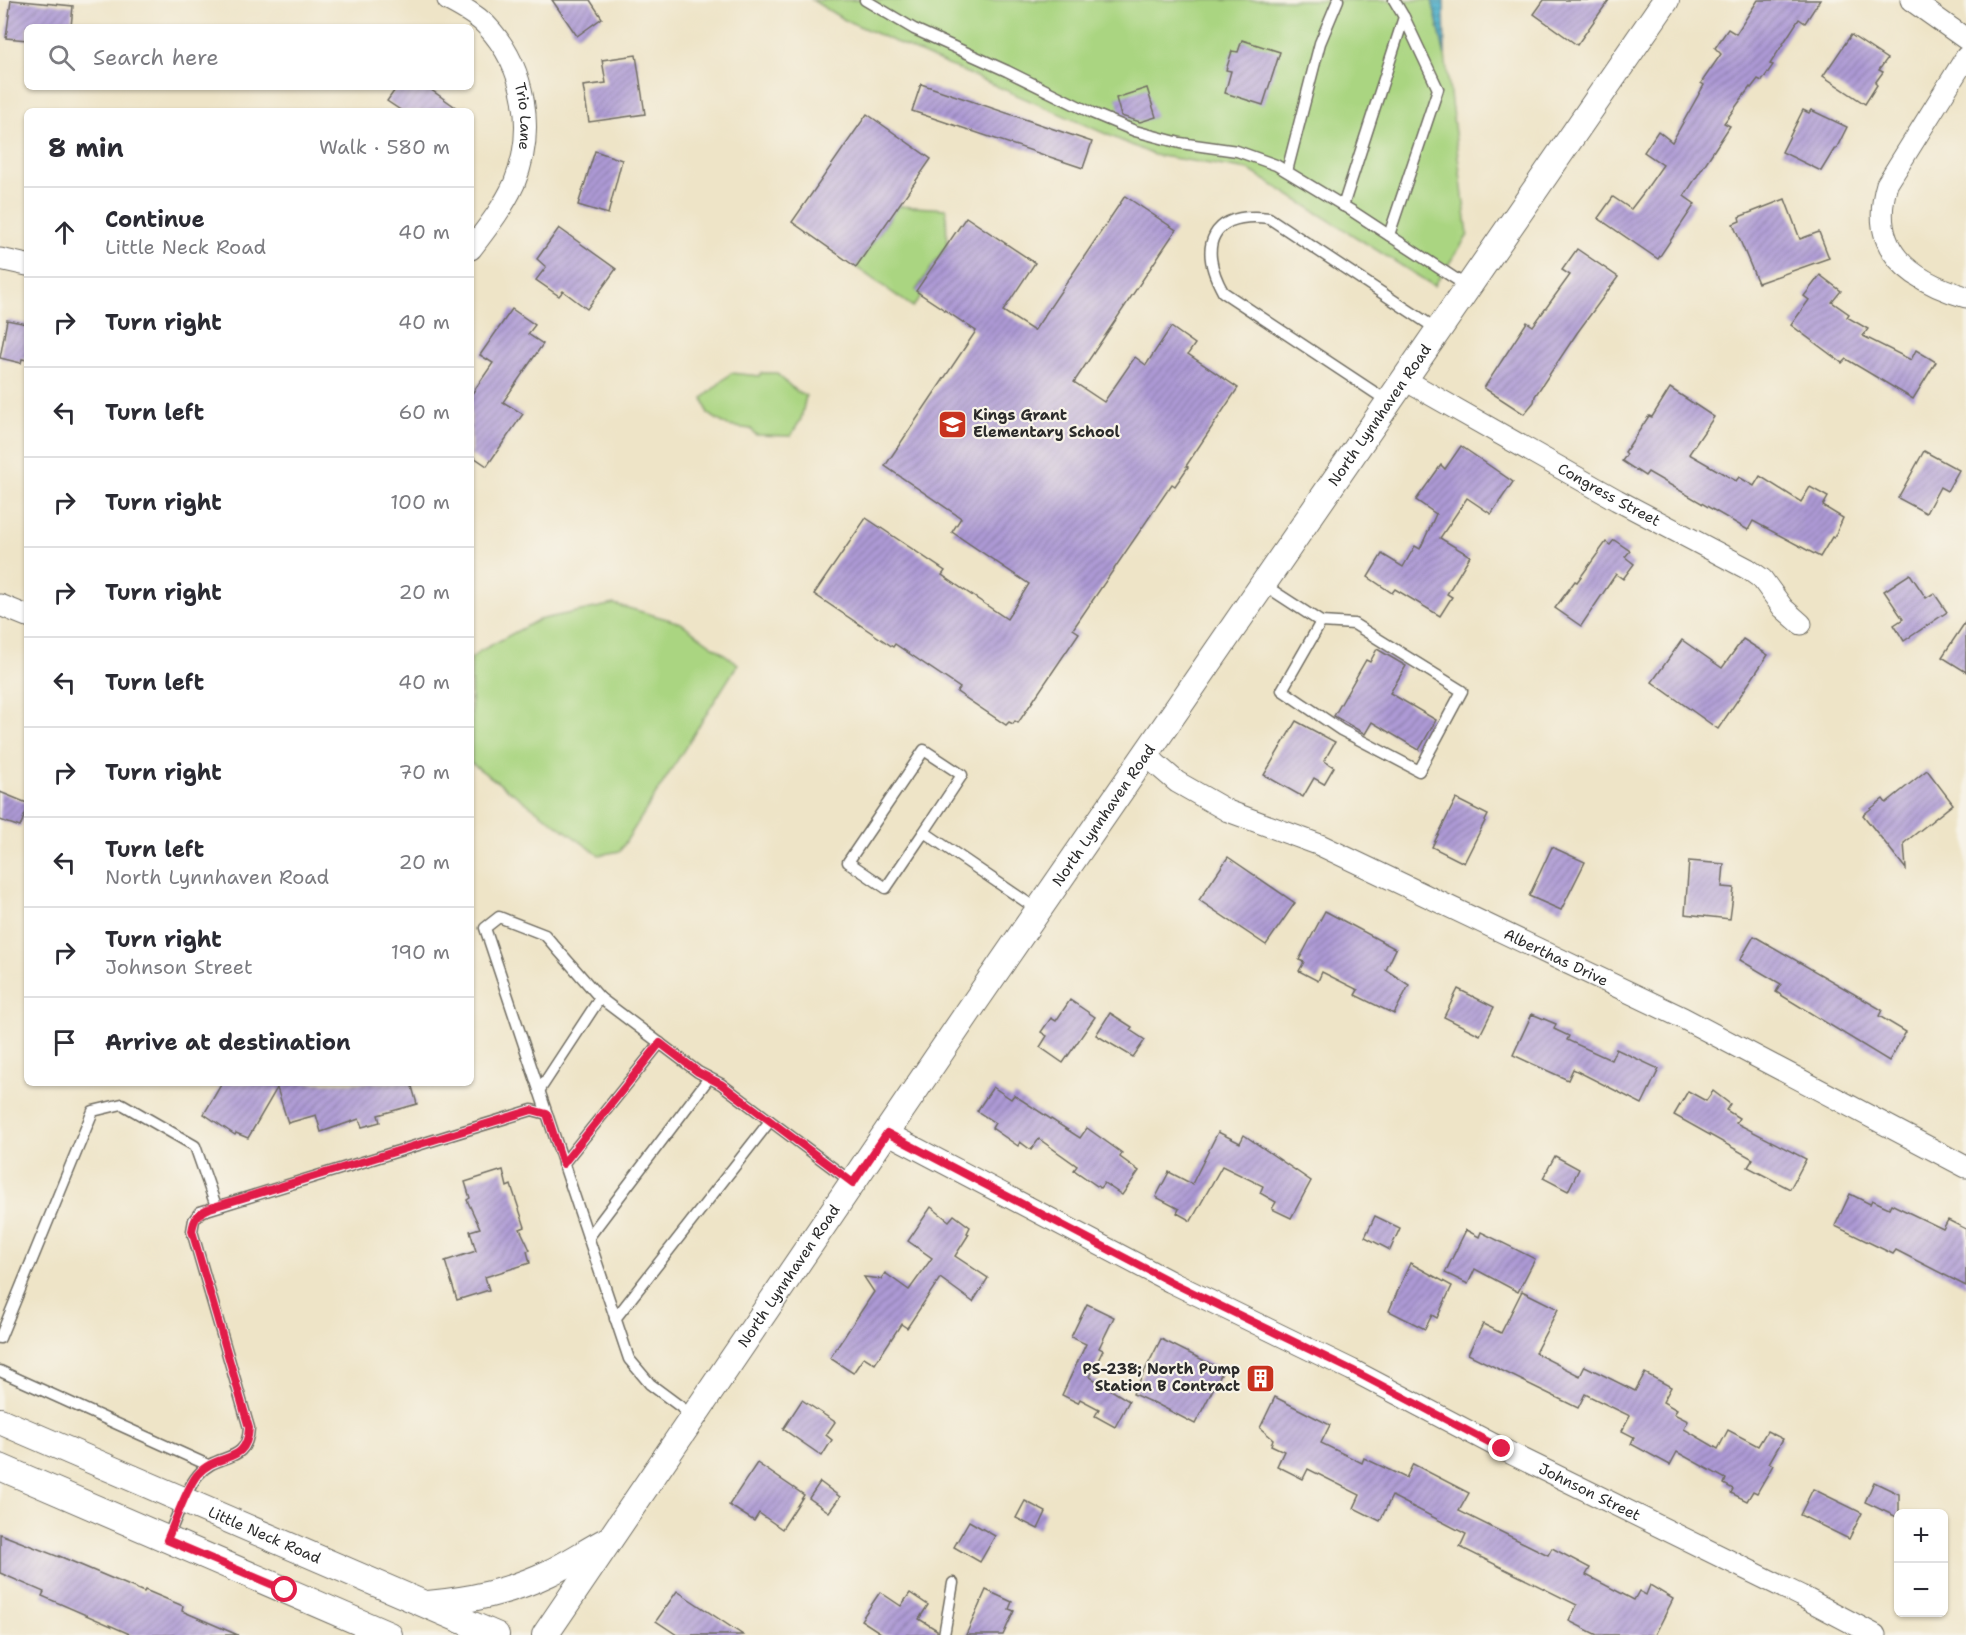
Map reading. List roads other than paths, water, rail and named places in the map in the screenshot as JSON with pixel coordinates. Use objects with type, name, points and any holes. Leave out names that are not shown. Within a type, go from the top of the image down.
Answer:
[{"type":"street","name":"Trio Lane","points":[[448,0],[485,24],[502,45],[515,69],[523,95],[525,125],[514,183],[500,209],[474,245]]},
{"type":"street","name":"North Lynnhaven Road","points":[[545,1635],[1039,910],[1666,0]]},
{"type":"street","points":[[1911,0],[1966,39]]},
{"type":"street","points":[[1966,57],[1887,184],[1881,204],[1882,227],[1889,246],[1900,262],[1916,275],[1950,292],[1966,297]]},
{"type":"street","points":[[0,259],[24,264]]},
{"type":"street","name":"Congress Street","points":[[1404,380],[1617,500],[1748,569],[1762,579],[1783,608],[1801,624]]},
{"type":"street","points":[[0,605],[24,615]]},
{"type":"street","name":"Alberthas Drive","points":[[1147,753],[1177,782],[1228,811],[1320,845],[1683,1018],[1966,1167]]},
{"type":"street","name":"Johnson Street","points":[[887,1133],[1161,1276],[1352,1370],[1502,1449],[1801,1596],[1875,1635]]},
{"type":"street","name":"Little Neck Road","points":[[0,1421],[496,1635]]},
{"type":"street","points":[[0,1467],[389,1635]]},
{"type":"street","points":[[424,1604],[465,1600],[505,1590],[549,1573],[611,1537]]},
{"type":"lane","points":[[866,0],[914,28],[1092,113],[1135,131],[1179,143],[1237,151],[1276,165],[1468,287]]},
{"type":"lane","points":[[1287,171],[1320,43],[1338,0]]},
{"type":"lane","points":[[1389,235],[1438,89],[1394,0]]},
{"type":"lane","points":[[1343,206],[1404,17]]},
{"type":"lane","points":[[1389,402],[1223,292],[1211,264],[1211,244],[1217,231],[1230,220],[1250,216],[1269,218],[1438,331]]},
{"type":"lane","points":[[1264,585],[1321,622],[1354,624],[1462,691],[1419,771],[1341,730],[1282,690],[1321,622]]},
{"type":"lane","points":[[924,750],[962,775],[924,832],[886,888],[848,862],[924,750]]},
{"type":"lane","points":[[924,832],[1039,910]]},
{"type":"lane","points":[[693,1416],[650,1384],[629,1359],[485,928],[499,917],[545,936],[600,998],[698,1072],[721,1084],[853,1183]]},
{"type":"lane","points":[[539,1091],[600,998]]},
{"type":"lane","points":[[563,1164],[660,1043]]},
{"type":"lane","points":[[588,1238],[709,1078]]},
{"type":"lane","points":[[0,1338],[93,1111],[122,1104],[195,1146],[216,1206]]},
{"type":"lane","points":[[167,1540],[196,1476],[208,1465],[235,1456],[249,1440],[249,1428],[192,1231],[194,1220],[200,1212],[532,1110],[547,1114]]},
{"type":"lane","points":[[615,1319],[770,1121]]},
{"type":"lane","points":[[0,1371],[208,1465]]},
{"type":"lane","points":[[944,1635],[953,1583]]},
{"type":"water","points":[[1432,0],[1444,0],[1445,55]]},
{"type":"place","name":"Kings Grant Elementary School","points":[[952,424]]},
{"type":"place","name":"PS-238; North Pump Station B Contract","points":[[1261,1378]]}]
